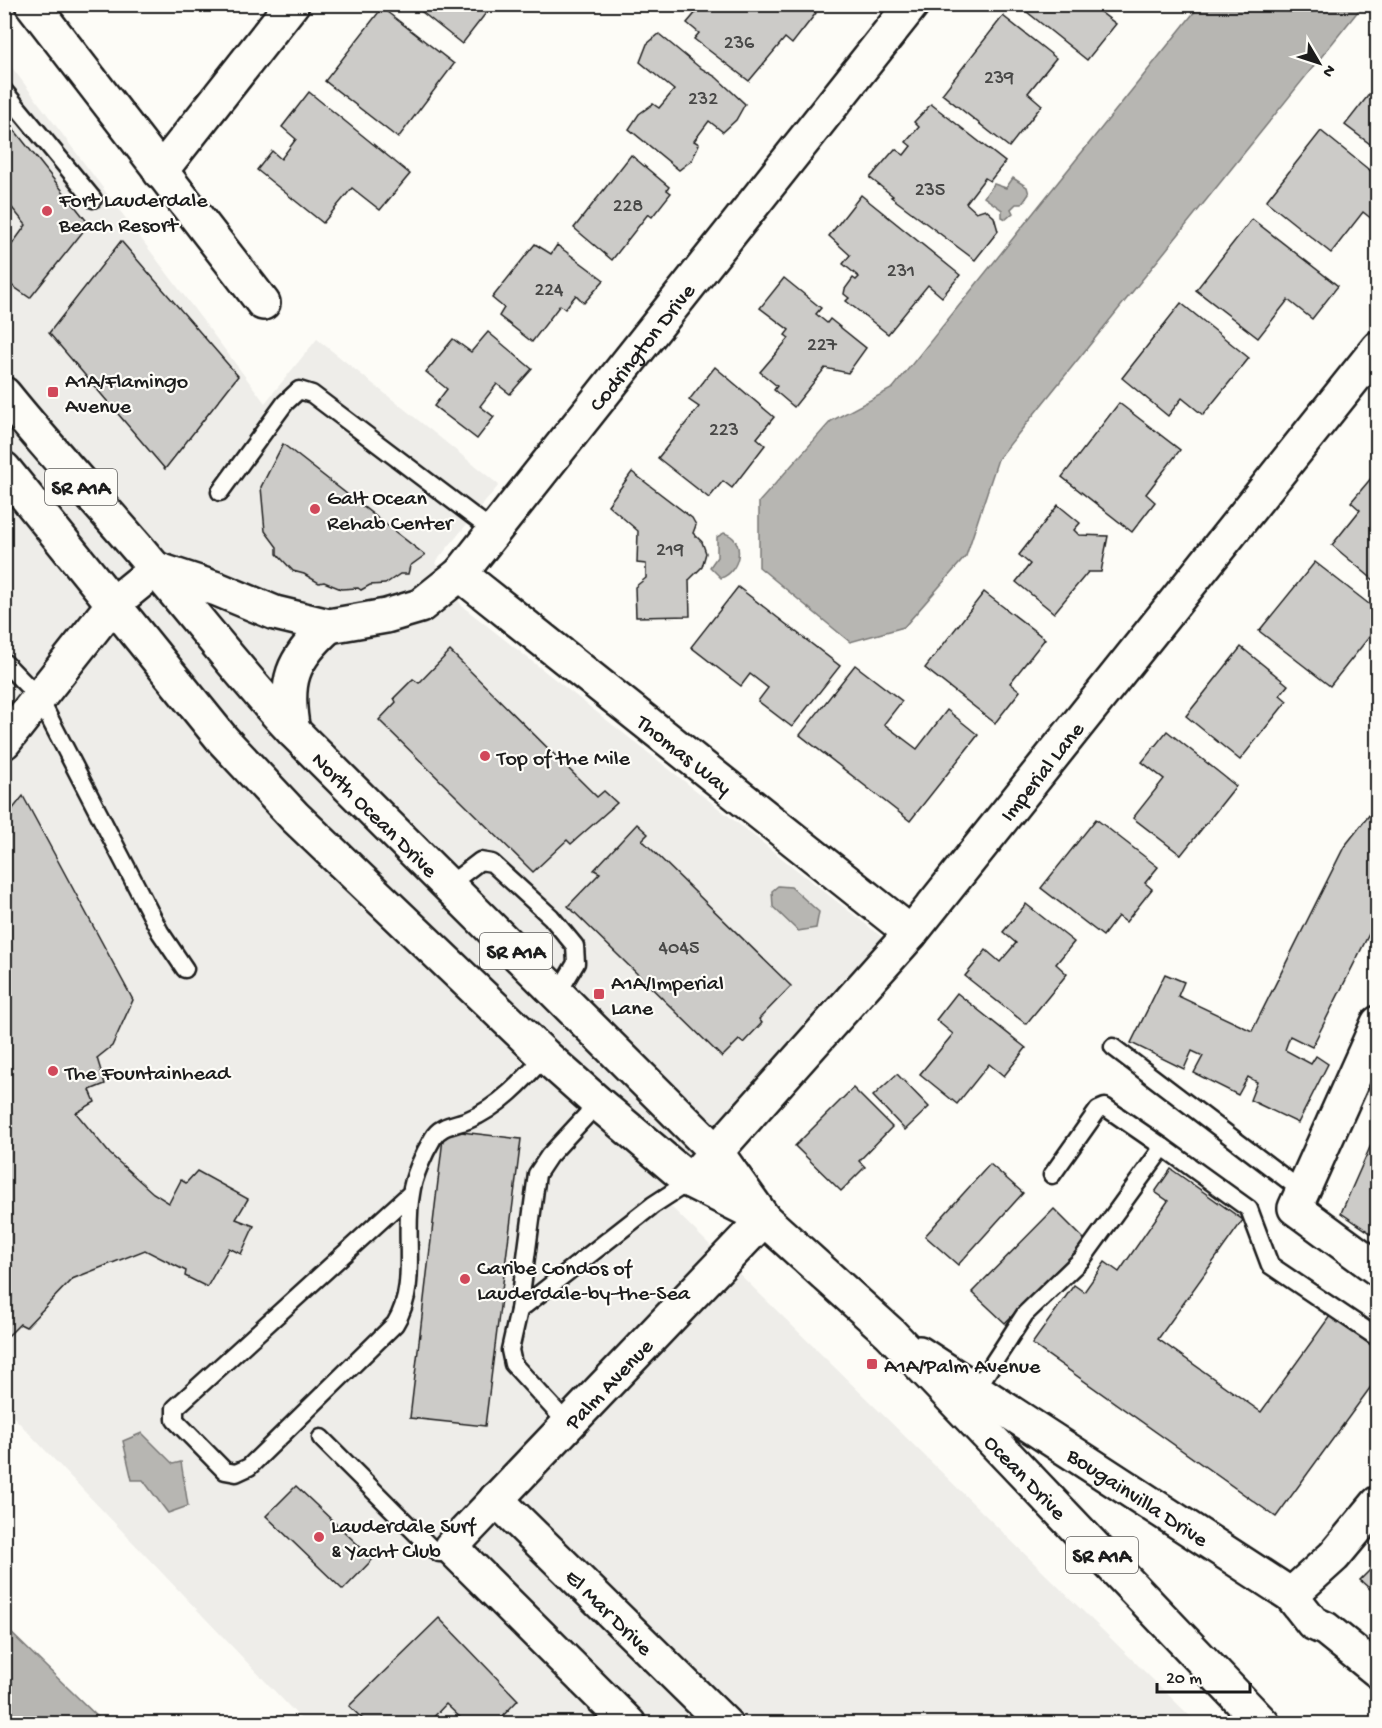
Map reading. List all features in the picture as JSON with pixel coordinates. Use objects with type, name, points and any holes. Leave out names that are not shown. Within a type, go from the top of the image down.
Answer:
[{"type":"street","points":[[32,4],[263,303]]},
{"type":"street","points":[[160,172],[292,4]]},
{"type":"street","name":"Codrington Drive","points":[[156,569],[216,589],[275,613],[329,626],[386,616],[420,606],[460,574],[912,4]]},
{"type":"street","name":"Imperial Lane","points":[[690,1181],[910,933],[1377,348]]},
{"type":"street","name":"North Ocean Drive","points":[[4,394],[70,474],[156,569],[257,693],[717,1153],[764,1219],[890,1333]]},
{"type":"street","name":"North Ocean Drive","points":[[4,469],[223,740],[295,817],[545,1056],[598,1103],[690,1181],[764,1219]]},
{"type":"street","points":[[4,742],[113,604],[156,569]]},
{"type":"street","name":"Thomas Way","points":[[460,574],[910,933]]},
{"type":"street","points":[[293,731],[288,700],[290,678],[311,642],[329,626]]},
{"type":"street","points":[[1377,1023],[1299,1200],[1377,1269]]},
{"type":"street","name":"Palm Avenue","points":[[451,1547],[764,1219]]},
{"type":"street","name":"Bougainvilla Drive","points":[[890,1333],[975,1391],[1291,1595],[1313,1623],[1326,1629],[1377,1671]]},
{"type":"street","name":"Ocean Drive","points":[[890,1333],[1263,1724]]},
{"type":"street","name":"El Mar Drive","points":[[496,1499],[725,1724]]},
{"type":"street","points":[[1291,1595],[1334,1556],[1377,1503]]},
{"type":"street","points":[[451,1547],[629,1724]]},
{"type":"lane","points":[[4,91],[93,199]]},
{"type":"lane","points":[[220,492],[285,403],[299,390],[312,394],[493,531]]},
{"type":"lane","points":[[4,662],[39,698],[160,932],[185,969]]},
{"type":"lane","points":[[450,884],[480,861],[492,863],[551,917],[575,946],[576,963],[558,993]]},
{"type":"lane","points":[[1113,1047],[1299,1200]]},
{"type":"lane","points":[[411,1192],[176,1408],[175,1420],[225,1471],[236,1473],[249,1467],[400,1316],[406,1299],[411,1192],[433,1138],[439,1131],[485,1112],[526,1077],[545,1056]]},
{"type":"lane","points":[[568,1424],[513,1364],[510,1350],[519,1310],[537,1174],[549,1156],[598,1103]]},
{"type":"lane","points":[[1052,1175],[1098,1110],[1105,1107],[1249,1209],[1270,1265],[1377,1338]]},
{"type":"lane","points":[[975,1391],[1025,1314],[1082,1259],[1163,1147]]},
{"type":"lane","points":[[519,1310],[653,1205],[690,1181]]},
{"type":"lane","points":[[321,1438],[429,1546],[440,1553],[451,1547]]},
{"type":"shaded area","points":[[1200,5],[1363,5],[998,459],[966,556],[904,627],[850,642],[759,567],[759,502],[831,421],[893,388]]},
{"type":"shaded area","points":[[4,57],[265,403],[317,339],[499,485],[435,563],[462,606],[882,937],[661,1197],[1197,1723],[305,1723],[5,1408]]},
{"type":"shaded area","points":[[1013,178],[1027,187],[1029,194],[1022,204],[1016,204],[1011,209],[1013,213],[1006,219],[1002,217],[1002,210],[984,197],[994,184],[1006,188]]},
{"type":"shaded area","points":[[724,533],[736,542],[738,556],[733,569],[721,578],[710,567],[717,557],[717,537]]},
{"type":"shaded area","points":[[778,886],[791,887],[819,912],[816,928],[798,931],[773,907],[772,891]]},
{"type":"shaded area","points":[[142,1433],[173,1464],[181,1462],[188,1506],[168,1513],[143,1480],[132,1480],[123,1441]]},
{"type":"shaded area","points":[[5,1627],[104,1723],[5,1723]]},
{"type":"building","points":[[412,4],[493,4],[462,44]]},
{"type":"building","points":[[703,4],[805,4],[816,13],[792,44],[785,38],[749,81],[694,39],[699,33],[687,23]]},
{"type":"building","points":[[1017,4],[1104,4],[1099,11],[1116,24],[1087,60]]},
{"type":"building","points":[[382,8],[454,64],[398,138],[325,81]]},
{"type":"building","points":[[1003,16],[1056,58],[1028,93],[1042,105],[1009,147],[942,94]]},
{"type":"building","points":[[659,34],[699,67],[716,77],[745,104],[736,120],[723,132],[709,121],[694,141],[699,144],[692,160],[679,170],[629,129],[639,114],[653,104],[659,108],[674,90],[640,62],[647,44]]},
{"type":"building","points":[[1378,83],[1378,150],[1345,125]]},
{"type":"building","points":[[309,92],[410,174],[380,210],[352,188],[323,223],[257,170],[272,151],[281,159],[296,139],[282,127]]},
{"type":"building","points":[[931,104],[1005,162],[990,181],[985,178],[966,203],[976,212],[985,209],[994,217],[998,231],[975,260],[891,197],[893,196],[870,178],[895,149],[904,155],[911,146],[906,142],[919,127],[914,122]]},
{"type":"building","name":"Fort Lauderdale Beach Resort","points":[[4,117],[89,224],[30,298],[4,280],[4,247],[8,250],[26,225],[4,198]]},
{"type":"building","points":[[1321,131],[1378,177],[1378,224],[1363,212],[1331,253],[1266,201]]},
{"type":"building","points":[[631,155],[669,187],[667,190],[671,193],[652,217],[648,214],[612,260],[574,228]]},
{"type":"building","points":[[861,195],[960,275],[942,297],[928,285],[888,334],[846,301],[849,298],[844,294],[845,289],[853,278],[856,280],[859,277],[843,264],[850,255],[829,236]]},
{"type":"building","points":[[1252,219],[1338,286],[1312,319],[1288,300],[1258,338],[1196,290]]},
{"type":"building","points":[[121,241],[238,376],[165,469],[49,333]]},
{"type":"building","points":[[535,244],[551,254],[557,245],[604,280],[584,303],[576,295],[565,309],[560,305],[532,342],[499,316],[504,308],[492,298]]},
{"type":"building","points":[[784,278],[821,308],[816,314],[827,323],[830,319],[866,348],[848,373],[825,368],[794,407],[774,390],[777,386],[760,372],[789,338],[785,335],[789,330],[760,308]]},
{"type":"building","points":[[1181,303],[1249,358],[1203,415],[1182,398],[1168,416],[1122,378]]},
{"type":"building","points":[[488,332],[532,369],[510,394],[497,384],[480,406],[494,417],[477,439],[434,406],[447,389],[426,372],[453,339],[471,352]]},
{"type":"building","points":[[715,367],[774,417],[757,438],[765,445],[732,488],[723,481],[709,498],[658,458],[699,407],[689,400]]},
{"type":"building","points":[[1119,403],[1180,450],[1146,494],[1155,502],[1132,532],[1062,477]]},
{"type":"building","name":"Galt Ocean Rehab Center","points":[[283,444],[425,555],[410,566],[408,574],[400,574],[385,584],[370,585],[361,590],[358,588],[341,589],[324,582],[319,583],[304,574],[293,571],[277,554],[277,547],[265,531],[261,487]]},
{"type":"building","points":[[1378,470],[1378,580],[1376,582],[1332,545],[1360,510],[1351,502]]},
{"type":"building","points":[[632,472],[692,518],[696,525],[693,533],[702,542],[706,553],[702,567],[689,580],[690,616],[636,617],[635,587],[646,578],[646,564],[637,563],[638,531],[608,505]]},
{"type":"building","points":[[1058,505],[1080,523],[1074,530],[1079,535],[1108,536],[1101,572],[1088,572],[1054,613],[1016,582],[1030,564],[1019,555]]},
{"type":"building","points":[[1315,562],[1378,611],[1378,626],[1330,686],[1259,631]]},
{"type":"building","points":[[738,587],[840,666],[792,727],[758,701],[768,688],[750,674],[741,686],[691,647]]},
{"type":"building","points":[[984,592],[1045,639],[1010,683],[1020,691],[995,723],[925,668]]},
{"type":"building","points":[[1241,647],[1288,685],[1280,695],[1287,701],[1240,760],[1186,716]]},
{"type":"building","name":"Top of the Mile","points":[[450,651],[597,797],[604,791],[617,803],[571,844],[567,840],[533,872],[379,720],[396,702],[394,698],[413,679],[419,683]]},
{"type":"building","points":[[855,665],[902,701],[884,724],[917,749],[947,710],[978,735],[910,821],[800,735]]},
{"type":"building","points":[[1167,731],[1236,786],[1181,855],[1133,818],[1164,779],[1142,762]]},
{"type":"building","name":"The Fountainhead","points":[[23,796],[133,1000],[112,1046],[97,1058],[105,1084],[90,1090],[95,1102],[76,1113],[110,1154],[153,1193],[169,1203],[181,1180],[186,1183],[197,1171],[248,1199],[236,1219],[254,1226],[241,1254],[229,1248],[207,1287],[185,1276],[186,1271],[145,1250],[72,1279],[26,1327],[20,1324],[4,1340],[4,820]]},
{"type":"building","points":[[1378,804],[1378,916],[1312,1047],[1290,1036],[1285,1050],[1311,1064],[1316,1056],[1328,1064],[1298,1123],[1250,1100],[1257,1082],[1248,1077],[1238,1095],[1194,1073],[1203,1056],[1192,1051],[1184,1069],[1131,1043],[1165,974],[1184,982],[1178,996],[1252,1031],[1344,847]]},
{"type":"building","points":[[1096,819],[1158,867],[1145,883],[1152,889],[1126,922],[1118,916],[1103,936],[1041,888]]},
{"type":"building","name":"Top of the Mile","points":[[637,824],[648,834],[642,840],[791,986],[759,1019],[762,1023],[743,1043],[739,1040],[722,1057],[568,906],[600,873],[594,870]]},
{"type":"building","points":[[1026,904],[1074,942],[1056,964],[1067,974],[1026,1024],[965,976],[986,950],[1000,962],[1016,943],[1003,932]]},
{"type":"building","points":[[957,993],[1026,1048],[1004,1076],[989,1064],[957,1104],[920,1074],[953,1034],[936,1020]]},
{"type":"building","points":[[897,1074],[929,1107],[905,1130],[873,1096]]},
{"type":"building","points":[[853,1088],[892,1127],[859,1161],[865,1167],[841,1191],[795,1146]]},
{"type":"building","points":[[1378,1129],[1378,1238],[1341,1213]]},
{"type":"building","name":"Caribe Condos of Lauderdale-by-the-Sea","points":[[444,1130],[521,1139],[485,1426],[410,1418]]},
{"type":"building","points":[[990,1164],[1023,1193],[958,1265],[925,1236]]},
{"type":"building","points":[[1171,1169],[1243,1220],[1158,1339],[1261,1412],[1330,1316],[1378,1350],[1378,1377],[1276,1517],[1032,1344],[1074,1285],[1084,1292],[1105,1262],[1119,1272],[1168,1201],[1155,1192]]},
{"type":"building","points":[[1054,1209],[1086,1241],[1005,1323],[972,1292]]},
{"type":"building","name":"Lauderdale Surf & Yacht Club","points":[[296,1486],[373,1559],[343,1590],[266,1516]]},
{"type":"building","points":[[1378,1562],[1378,1596],[1360,1580]]},
{"type":"building","points":[[439,1618],[518,1700],[495,1724],[467,1724],[446,1704],[427,1724],[368,1724],[349,1706]]},
{"type":"place","name":"Fort Lauderdale Beach Resort","points":[[47,211]]},
{"type":"place","name":"A1A/Flamingo Avenue","points":[[53,392]]},
{"type":"place","name":"Galt Ocean Rehab Center","points":[[315,509]]},
{"type":"place","name":"Top of the Mile","points":[[485,756]]},
{"type":"place","name":"A1A/Imperial Lane","points":[[599,994]]},
{"type":"place","name":"The Fountainhead","points":[[53,1071]]},
{"type":"place","name":"Caribe Condos of Lauderdale-by-the-Sea","points":[[465,1279]]},
{"type":"place","name":"A1A/Palm Avenue","points":[[872,1364]]},
{"type":"place","name":"Lauderdale Surf & Yacht Club","points":[[319,1537]]}]
